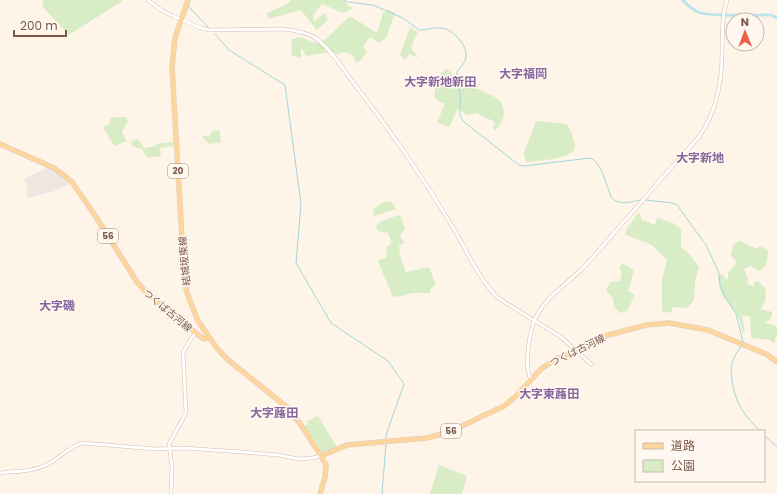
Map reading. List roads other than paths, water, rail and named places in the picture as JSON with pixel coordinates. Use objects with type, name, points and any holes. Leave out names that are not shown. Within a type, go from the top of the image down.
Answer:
[{"type":"main road","name":"結城坂東線","points":[[188,0],[175,41],[172,67],[184,278],[187,293],[193,310],[208,338],[227,359],[290,410],[321,456],[326,468],[320,494]]},
{"type":"main road","name":"つくば古河線","points":[[0,144],[54,168],[72,182],[96,217],[136,282],[195,333],[203,338],[208,338]]},
{"type":"main road","name":"つくば古河線","points":[[321,456],[341,446],[426,438],[443,434],[504,406],[547,365],[605,336],[653,324],[669,323],[705,329],[718,333],[766,354],[777,362]]},
{"type":"street","points":[[148,0],[161,10],[181,20],[209,30],[282,29],[301,32],[317,40],[330,52],[360,91],[417,171],[485,283],[498,298],[561,338],[592,365]]},
{"type":"street","points":[[531,379],[529,375],[528,350],[530,332],[534,320],[544,304],[601,249],[698,138],[707,125],[714,107],[720,78],[723,17],[727,0]]},
{"type":"street","points":[[171,494],[172,467],[169,448],[170,442],[186,413],[182,356],[184,348],[195,333]]},
{"type":"street","points":[[0,473],[43,467],[83,442],[141,448],[183,448],[273,454],[299,459],[321,456]]},
{"type":"waterway","points":[[343,0],[373,5],[403,18],[419,30],[441,28],[454,34],[466,51],[466,59],[456,77],[456,82],[460,93],[460,115],[464,122],[519,165],[524,166],[590,158],[594,160],[600,169],[611,197],[614,200],[624,203],[640,200]]},
{"type":"waterway","points":[[683,0],[694,10],[703,14],[771,15],[777,18]]},
{"type":"waterway","points":[[188,6],[209,28]]},
{"type":"waterway","points":[[215,34],[229,50],[285,85],[301,204],[296,263],[331,323],[388,361],[404,384],[386,435],[386,439]]},
{"type":"waterway","points":[[646,200],[677,205],[706,245],[719,273],[720,285],[725,297],[736,314],[743,342]]},
{"type":"waterway","points":[[742,345],[731,367],[733,388],[741,408],[749,420],[759,430]]},
{"type":"waterway","points":[[765,436],[777,447]]},
{"type":"waterway","points":[[382,494],[386,443]]},
{"type":"district","name":"大字福岡","points":[[523,74]]},
{"type":"district","name":"大字新地新田","points":[[440,82]]},
{"type":"district","name":"大字新地","points":[[700,158]]},
{"type":"district","name":"大字磯","points":[[57,306]]},
{"type":"district","name":"大字東蕗田","points":[[549,394]]},
{"type":"district","name":"大字蕗田","points":[[274,413]]}]
